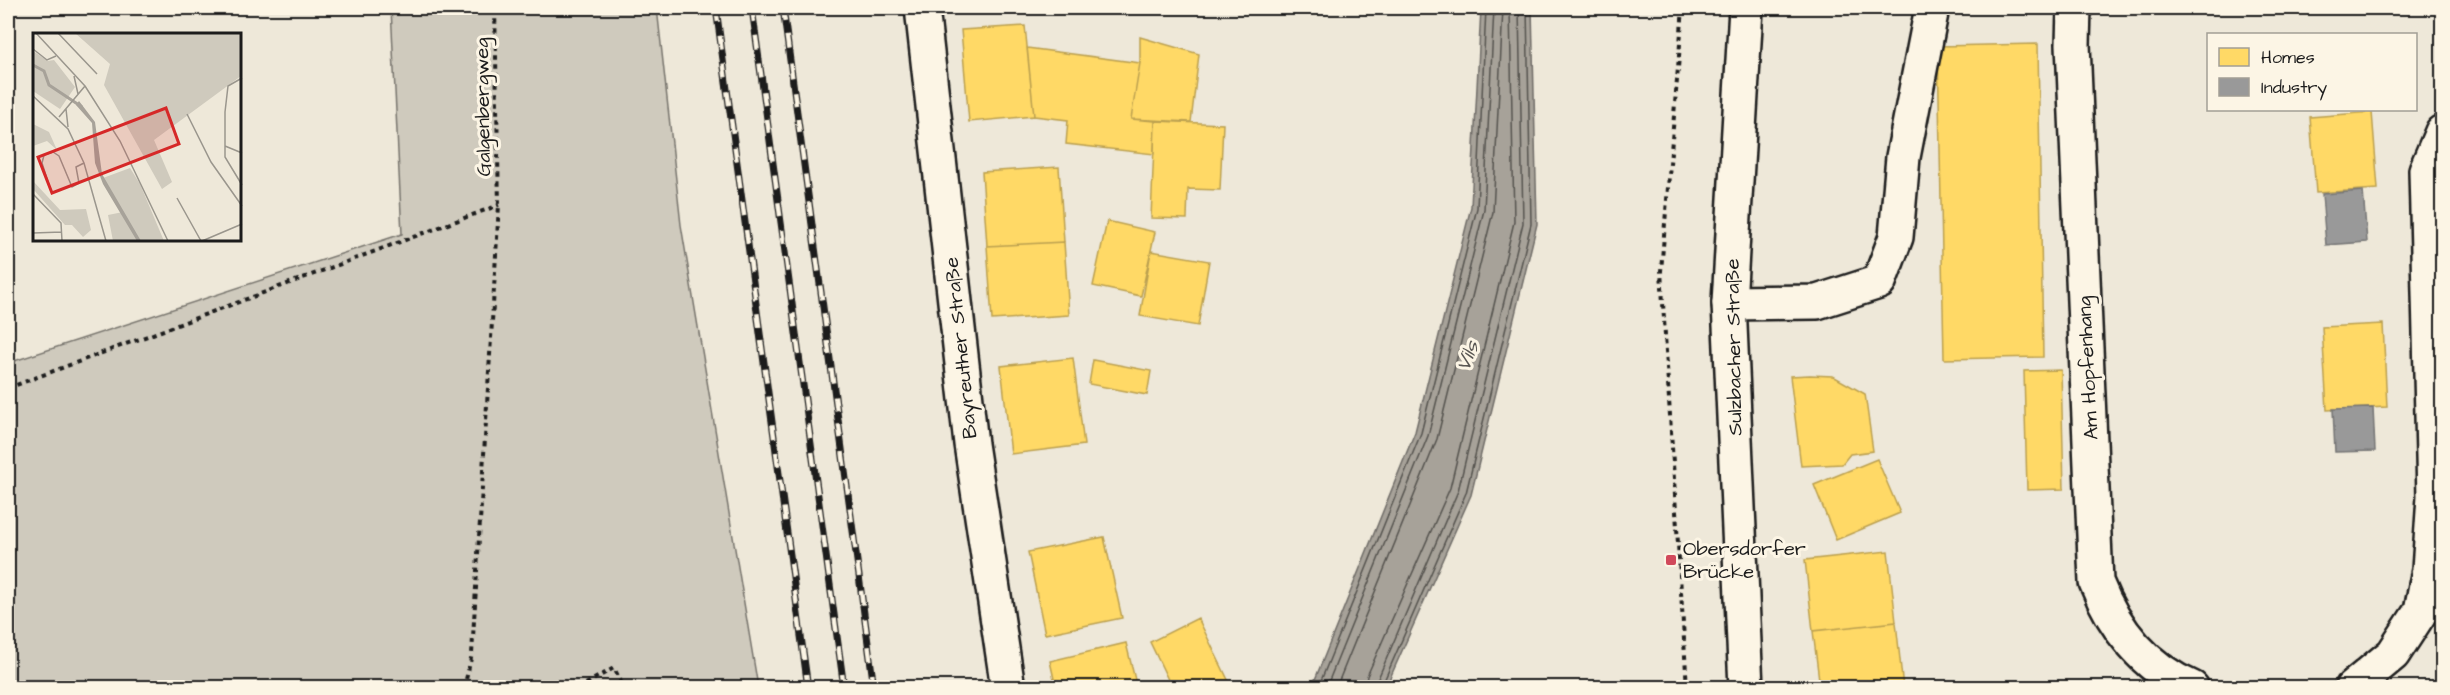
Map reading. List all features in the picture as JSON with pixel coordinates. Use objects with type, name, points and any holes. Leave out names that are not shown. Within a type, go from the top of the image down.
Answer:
[{"type":"street","name":"Bayreuther Straße","points":[[922,8],[971,444],[1008,687]]},
{"type":"street","name":"Sulzbacher Straße","points":[[1746,8],[1729,303],[1746,687]]},
{"type":"street","points":[[1729,303],[1817,302],[1879,282],[1896,237],[1903,157],[1932,8]]},
{"type":"street","name":"Am Hopfenhang","points":[[2074,8],[2073,56],[2096,582],[2107,609],[2139,653],[2180,682],[2192,687]]},
{"type":"street","points":[[2352,687],[2393,654],[2421,611],[2429,570],[2434,497],[2426,170],[2442,132]]},
{"type":"path","name":"Galgenbergweg","points":[[464,687],[472,654],[499,205],[495,8]]},
{"type":"path","points":[[1683,8],[1661,271],[1687,687]]},
{"type":"path","points":[[8,388],[499,205]]},
{"type":"path","points":[[578,687],[614,668],[624,687]]},
{"type":"shaded area","points":[[391,8],[657,8],[681,225],[758,687],[8,687],[8,363],[402,234]]},
{"type":"water","name":"Vils","points":[[1481,8],[1532,8],[1537,224],[1471,495],[1386,687],[1312,687],[1415,432],[1471,207]]},
{"type":"building: Homes","points":[[1025,26],[1034,116],[969,122],[961,30]]},
{"type":"building: Homes","points":[[1140,37],[1199,54],[1191,122],[1131,119],[1140,63]]},
{"type":"building: Homes","points":[[2038,44],[2043,357],[1944,359],[1938,46]]},
{"type":"building: Homes","points":[[1027,48],[1140,63],[1131,119],[1155,121],[1154,154],[1066,144],[1068,120],[1034,116]]},
{"type":"building: Homes","points":[[2372,112],[2378,189],[2316,193],[2310,117]]},
{"type":"building: Homes","points":[[1155,121],[1223,124],[1220,190],[1188,189],[1187,219],[1151,218]]},
{"type":"building: Homes","points":[[1059,167],[1064,242],[987,246],[982,172]]},
{"type":"building: Homes","points":[[1107,221],[1155,232],[1141,296],[1093,286]]},
{"type":"building: Homes","points":[[1064,242],[1069,315],[992,320],[987,246]]},
{"type":"building: Homes","points":[[1151,251],[1209,261],[1198,326],[1140,316]]},
{"type":"building: Homes","points":[[2383,324],[2387,407],[2327,410],[2322,327]]},
{"type":"building: Homes","points":[[1073,358],[1084,445],[1011,454],[1001,366]]},
{"type":"building: Homes","points":[[1093,360],[1151,371],[1147,395],[1089,384]]},
{"type":"building: Homes","points":[[2061,370],[2064,489],[2027,490],[2024,371]]},
{"type":"building: Homes","points":[[1790,376],[1833,376],[1865,394],[1873,451],[1850,454],[1842,464],[1801,466]]},
{"type":"building: Homes","points":[[1877,459],[1900,513],[1836,540],[1814,485]]},
{"type":"building: Homes","points":[[1104,537],[1122,618],[1045,634],[1028,552]]},
{"type":"building: Homes","points":[[1888,551],[1896,622],[1813,631],[1805,560]]},
{"type":"building: Homes","points":[[1198,618],[1232,688],[1172,688],[1150,642]]},
{"type":"building: Homes","points":[[1896,622],[1903,688],[1820,688],[1813,631]]},
{"type":"building: Homes","points":[[1126,643],[1137,688],[1056,688],[1050,661]]},
{"type":"building: Industry","points":[[2363,191],[2367,242],[2326,245],[2322,194]]},
{"type":"building: Industry","points":[[2373,408],[2375,451],[2335,452],[2333,409]]},
{"type":"railway","points":[[716,8],[808,688]]},
{"type":"railway","points":[[752,8],[844,688]]},
{"type":"railway","points":[[783,8],[874,688]]},
{"type":"place","name":"Obersdorfer Brücke","points":[[1671,560]]}]
